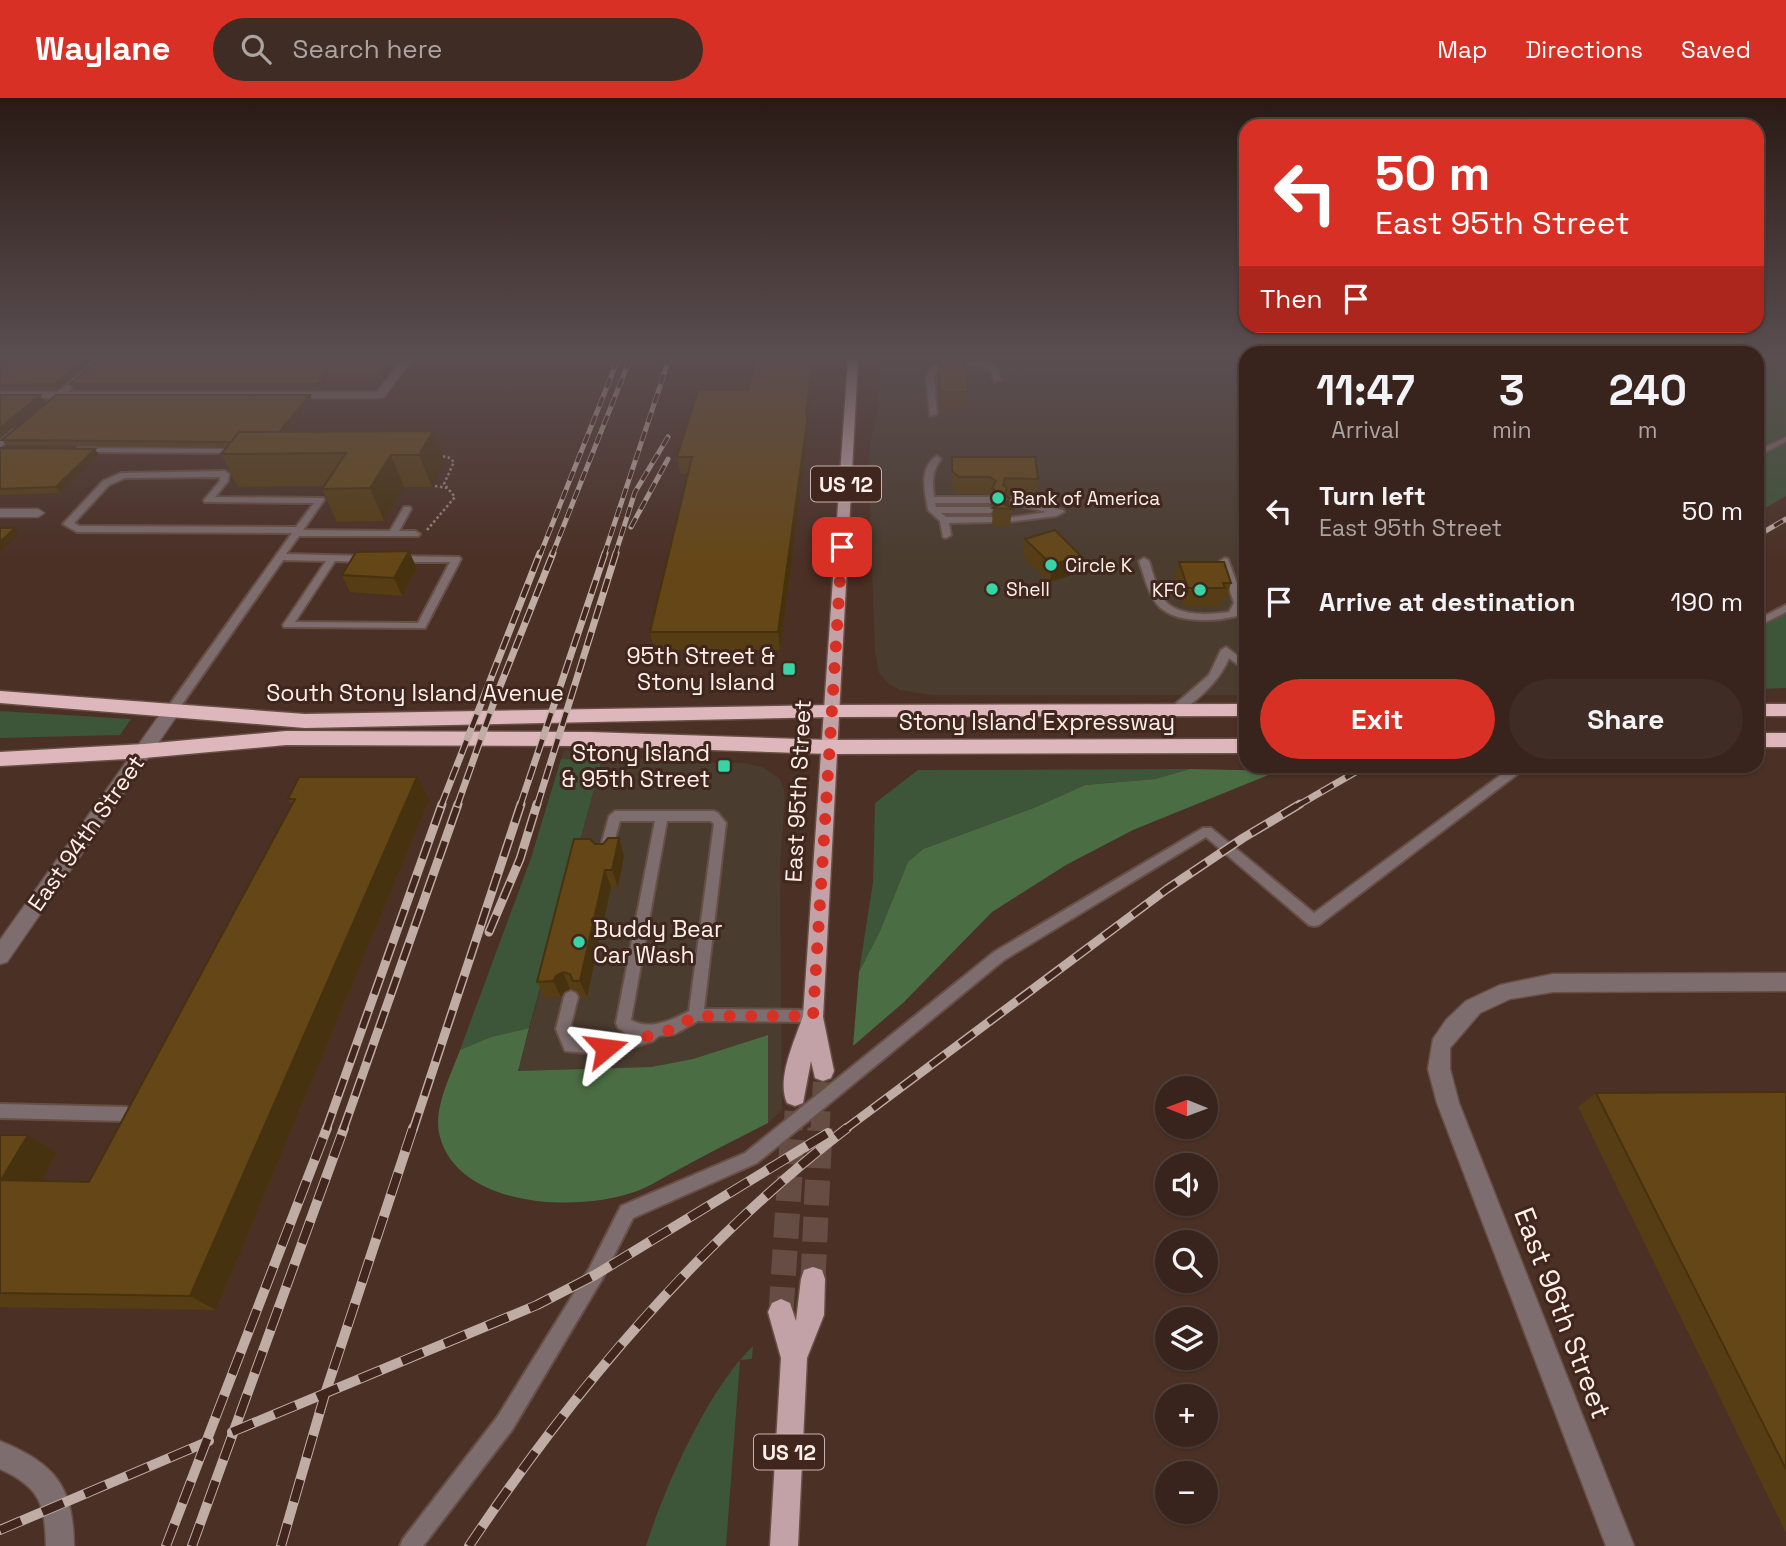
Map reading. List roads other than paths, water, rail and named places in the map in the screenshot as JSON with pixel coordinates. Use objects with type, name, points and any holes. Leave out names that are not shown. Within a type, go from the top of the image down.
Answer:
[{"type":"highway","name":"South Stony Island Avenue","points":[[0,697],[305,721],[831,711]]},
{"type":"highway","points":[[1764,709],[1786,709]]},
{"type":"highway","name":"Stony Island Expressway","points":[[831,711],[1239,710]]},
{"type":"highway","name":"South Stony Island Avenue","points":[[0,759],[144,751],[286,738],[590,739],[829,747]]},
{"type":"highway","points":[[1764,740],[1786,740]]},
{"type":"highway","name":"Stony Island Expressway","points":[[829,747],[1239,746]]},
{"type":"main road","name":"East 95th Street","points":[[795,1096],[797,1071],[813,1016],[849,427]]},
{"type":"main road","name":"East 95th Street","points":[[813,1016],[823,1071]]},
{"type":"main road","name":"US 12","points":[[784,1546],[794,1359],[811,1315],[813,1279]]},
{"type":"main road","name":"US 12","points":[[781,1312],[794,1359]]},
{"type":"street","points":[[0,513],[38,513]]},
{"type":"street","name":"East 94th Street","points":[[0,956],[172,710]]},
{"type":"street","name":"East 96th Street","points":[[1620,1546],[1448,1103],[1439,1069],[1440,1046],[1453,1027],[1473,1007],[1507,991],[1553,983],[1786,982]]},
{"type":"street","points":[[0,1455],[29,1467],[48,1485],[58,1506],[61,1546]]},
{"type":"lane","points":[[0,448],[19,429]]},
{"type":"lane","points":[[1764,450],[1786,439]]},
{"type":"lane","points":[[0,448],[14,450]]},
{"type":"lane","points":[[69,450],[254,451]]},
{"type":"lane","points":[[937,458],[928,471],[935,510],[946,535]]},
{"type":"lane","points":[[172,710],[297,531],[320,500],[208,500],[226,477],[219,473],[124,475],[106,484],[68,524],[77,529],[297,531],[419,536]]},
{"type":"lane","points":[[393,534],[407,509]]},
{"type":"lane","points":[[935,510],[990,510],[935,510]]},
{"type":"lane","points":[[1008,510],[1060,512]]},
{"type":"lane","points":[[1008,510],[1060,512]]},
{"type":"lane","points":[[279,557],[373,559]]},
{"type":"lane","points":[[332,558],[288,625],[421,626],[456,559],[387,559]]},
{"type":"lane","points":[[1144,561],[1156,597],[1164,608],[1178,615],[1225,616],[1233,614],[1239,603],[1225,561]]},
{"type":"lane","points":[[1764,620],[1786,608]]},
{"type":"lane","points":[[1175,710],[1217,674],[1224,664],[1227,650],[1239,661]]},
{"type":"lane","points":[[410,1546],[505,1423],[595,1275],[627,1212],[751,1158],[999,956],[1207,831],[1314,921],[1513,773]]},
{"type":"lane","points":[[605,856],[615,816],[714,816],[720,823],[696,1016]]},
{"type":"lane","points":[[664,816],[661,819],[623,1023],[633,1030],[670,1030]]},
{"type":"lane","points":[[571,997],[564,1029],[570,1046],[606,1048],[670,1030],[696,1016],[813,1016]]},
{"type":"lane","points":[[0,1111],[126,1114]]},
{"type":"tunnel","points":[[820,1130],[823,1071]]},
{"type":"tunnel","points":[[793,1130],[795,1096]]},
{"type":"tunnel","points":[[781,1312],[793,1128]]},
{"type":"tunnel","points":[[813,1279],[820,1128]]},
{"type":"railway","points":[[540,555],[591,427]]},
{"type":"railway","points":[[552,555],[603,427]]},
{"type":"railway","points":[[604,555],[647,427]]},
{"type":"railway","points":[[615,555],[635,492],[668,437]]},
{"type":"railway","points":[[631,527],[668,459]]},
{"type":"railway","points":[[1764,532],[1786,519]]},
{"type":"railway","points":[[441,806],[540,553]]},
{"type":"railway","points":[[457,806],[495,699],[553,553]]},
{"type":"railway","points":[[520,806],[605,553]]},
{"type":"railway","points":[[537,806],[616,553]]},
{"type":"railway","points":[[1297,806],[1354,773]]},
{"type":"railway","points":[[326,1130],[442,804]]},
{"type":"railway","points":[[343,1130],[458,804]]},
{"type":"railway","points":[[413,1130],[521,804]]},
{"type":"railway","points":[[489,932],[520,859],[537,804]]},
{"type":"railway","points":[[844,1130],[1167,889],[1300,804]]},
{"type":"railway","points":[[206,1442],[327,1128]]},
{"type":"railway","points":[[234,1431],[344,1128]]},
{"type":"railway","points":[[325,1393],[413,1128]]},
{"type":"railway","points":[[469,1546],[551,1431],[641,1322],[739,1220],[847,1128]]},
{"type":"railway","points":[[325,1393],[537,1305],[595,1275],[828,1133]]},
{"type":"railway","points":[[234,1431],[325,1393]]},
{"type":"railway","points":[[281,1546],[325,1393]]},
{"type":"railway","points":[[192,1546],[234,1431]]},
{"type":"railway","points":[[0,1530],[206,1442]]},
{"type":"railway","points":[[166,1546],[206,1442]]},
{"type":"place","name":"Bank of America","points":[[998,498]]},
{"type":"place","name":"Circle K","points":[[1051,565]]},
{"type":"place","name":"Shell","points":[[992,589]]},
{"type":"place","name":"KFC","points":[[1200,590]]},
{"type":"place","name":"95th Street & Stony Island","points":[[789,669]]},
{"type":"place","name":"Stony Island & 95th Street","points":[[724,766]]},
{"type":"place","name":"Buddy Bear Car Wash","points":[[579,942]]}]
